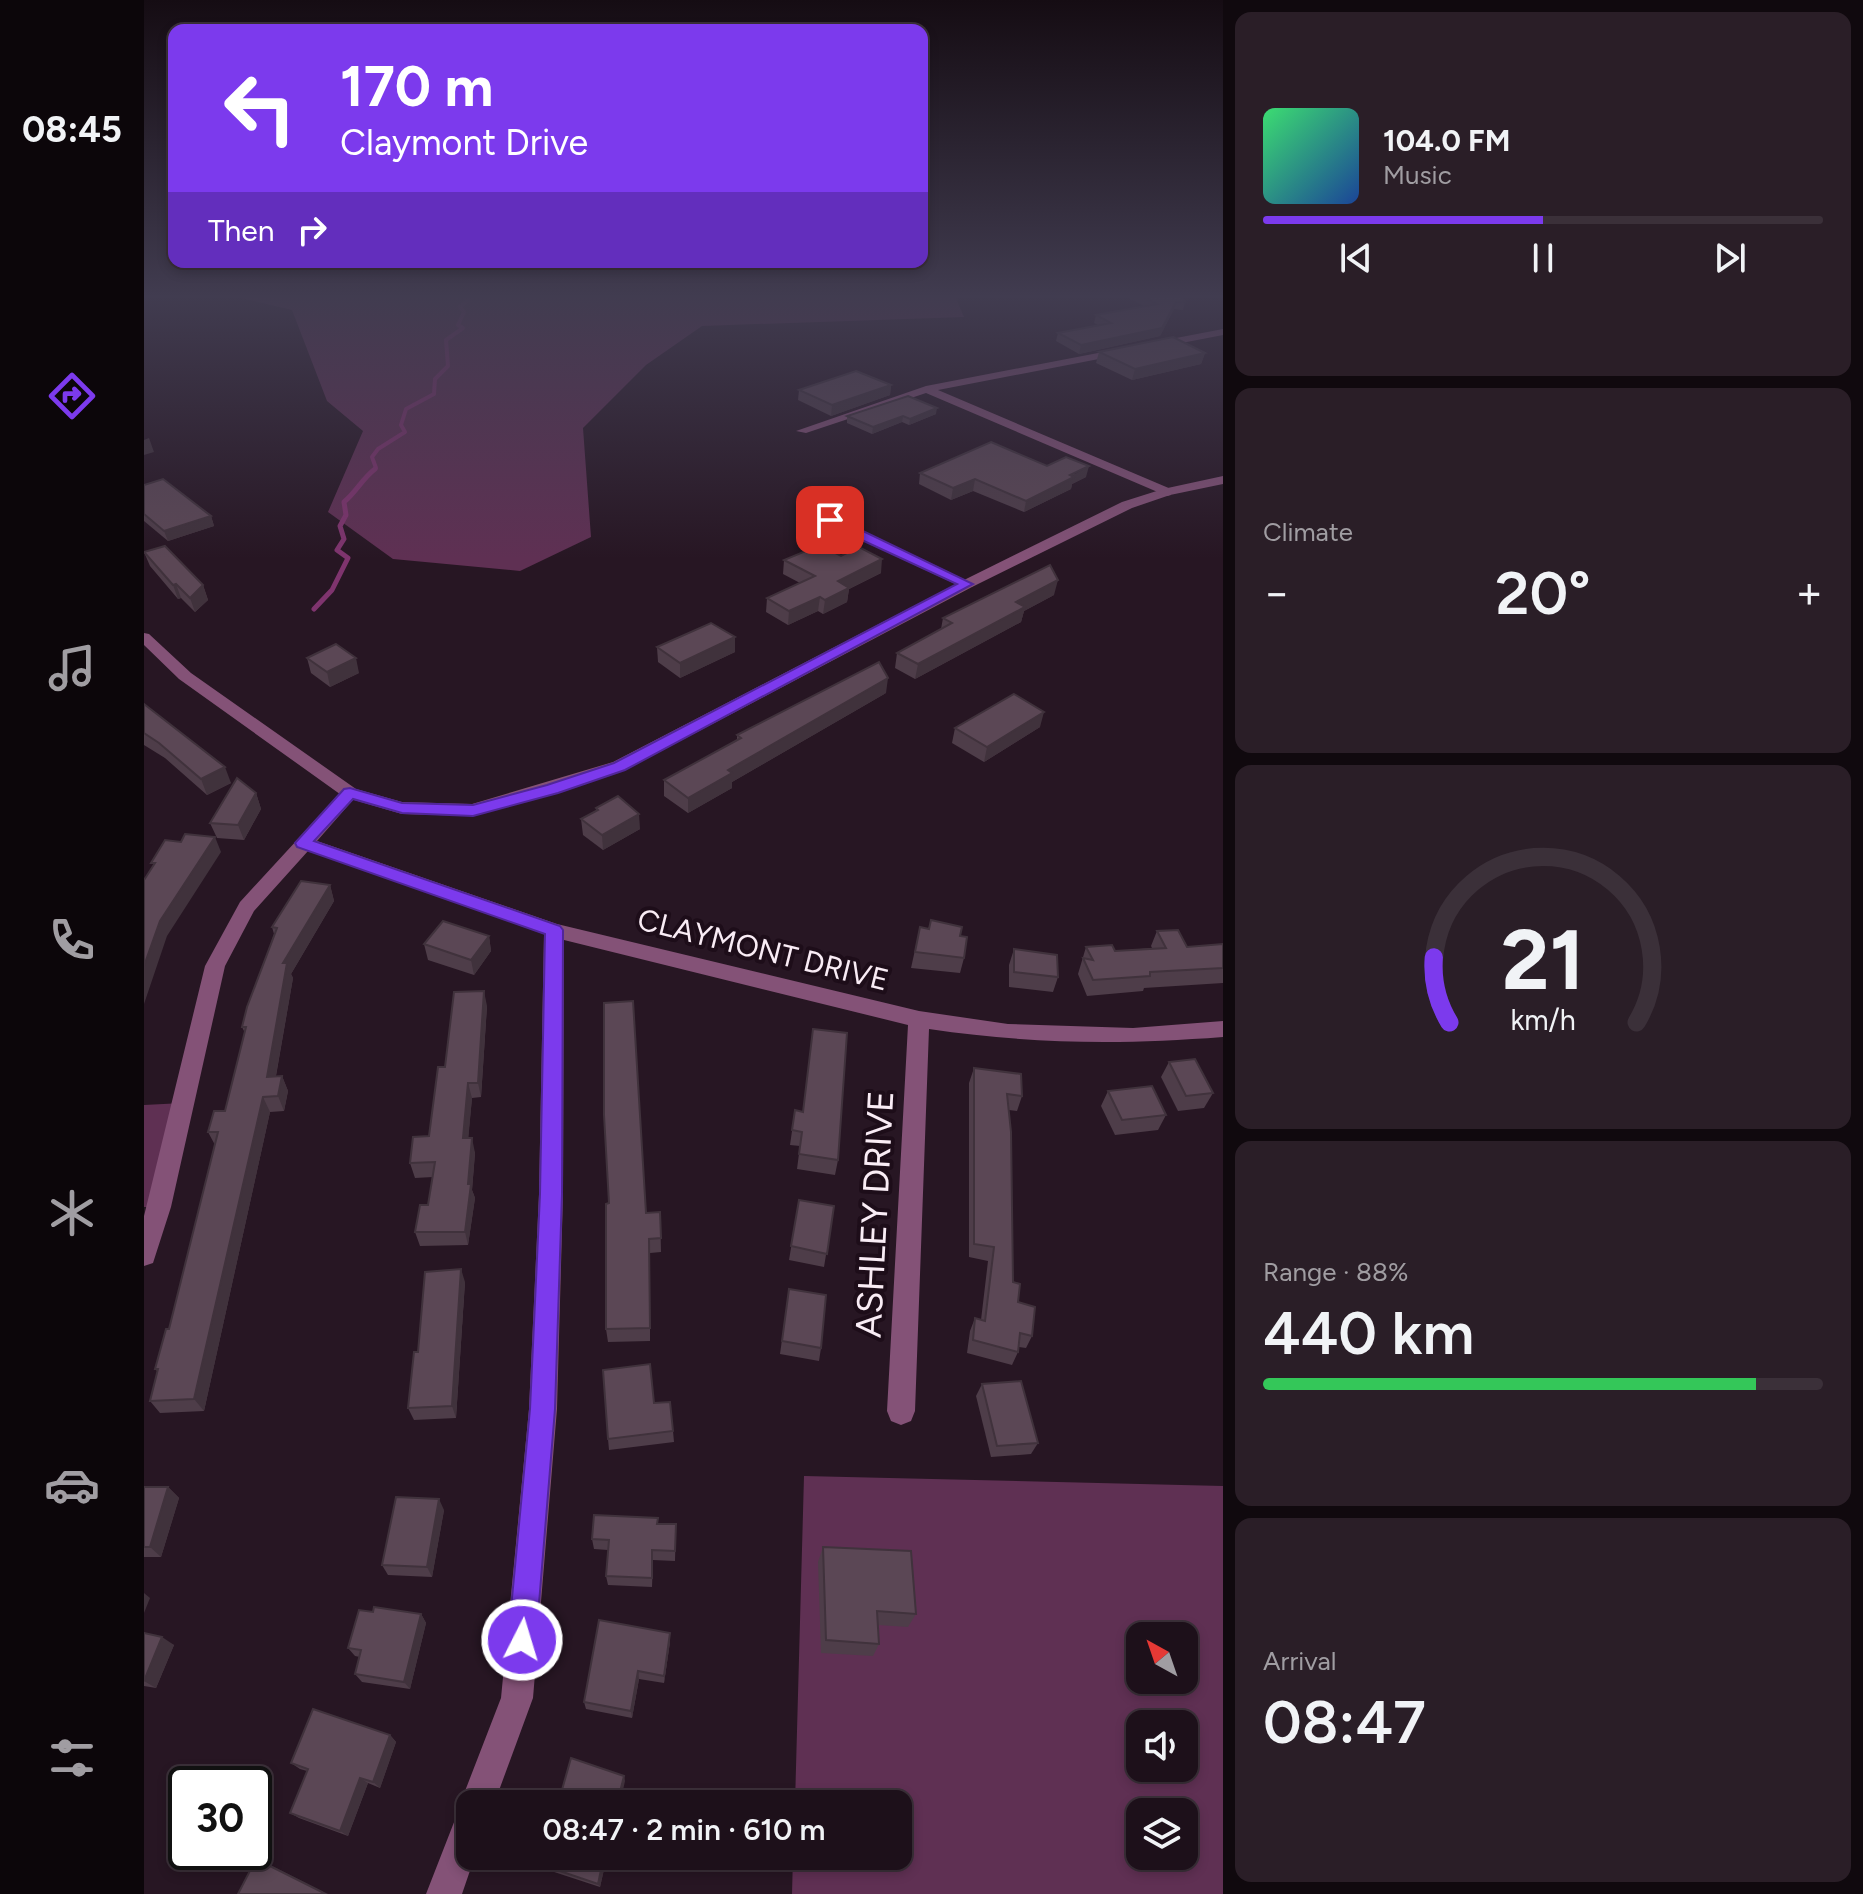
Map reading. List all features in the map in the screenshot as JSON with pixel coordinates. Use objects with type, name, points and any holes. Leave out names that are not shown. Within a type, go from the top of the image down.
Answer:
[{"type":"street","points":[[802,431],[926,389],[960,382]]},
{"type":"street","points":[[926,389],[1167,492]]},
{"type":"street","points":[[144,637],[185,676],[350,793],[402,808],[473,810],[552,789],[619,766],[967,584],[1127,505],[1167,492],[1223,480]]},
{"type":"street","points":[[802,507],[967,584]]},
{"type":"street","points":[[144,1255],[151,1207],[215,966],[247,907],[350,793]]},
{"type":"street","name":"CLAYMONT DRIVE","points":[[303,843],[554,930],[919,1019],[1008,1032],[1117,1035],[1223,1029]]},
{"type":"street","points":[[482,1790],[517,1698],[543,1409],[551,1194],[554,930]]},
{"type":"street","name":"ASHLEY DRIVE","points":[[901,1411],[919,1019]]},
{"type":"street","points":[[444,1894],[456,1862]]},
{"type":"shaded area","points":[[320,382],[629,382],[583,428],[591,537],[520,571],[393,559],[328,512],[363,431],[327,401]]},
{"type":"shaded area","points":[[183,1103],[159,1207],[144,1207],[144,1105]]},
{"type":"shaded area","points":[[804,1476],[1223,1486],[1223,1894],[792,1894],[793,1870],[912,1870],[912,1790],[795,1790]]},
{"type":"building","points":[[822,382],[891,385],[832,405],[799,390]]},
{"type":"building","points":[[908,396],[937,408],[910,419],[903,416],[873,427],[847,416]]},
{"type":"building","points":[[991,442],[1047,466],[1066,457],[1089,466],[1026,501],[975,479],[953,488],[920,473]]},
{"type":"building","points":[[163,479],[211,516],[164,531],[144,514],[144,485]]},
{"type":"building","points":[[820,545],[841,556],[859,547],[882,559],[838,581],[849,588],[825,600],[820,597],[789,611],[767,598],[815,576],[784,560]]},
{"type":"building","points":[[165,546],[203,585],[190,598],[176,584],[173,585],[144,552]]},
{"type":"building","points":[[1050,565],[1058,580],[1016,602],[1025,607],[918,664],[897,653],[952,623],[943,618]]},
{"type":"building","points":[[711,623],[735,637],[680,663],[657,647]]},
{"type":"building","points":[[336,644],[356,658],[327,672],[307,658]]},
{"type":"building","points":[[879,662],[888,678],[728,770],[732,773],[688,798],[664,780],[741,738],[737,735]]},
{"type":"building","points":[[1014,694],[1044,712],[987,747],[955,728]]},
{"type":"building","points":[[144,704],[225,767],[201,779],[144,733]]},
{"type":"building","points":[[237,778],[256,793],[238,825],[210,823]]},
{"type":"building","points":[[618,796],[639,814],[602,835],[581,819],[598,810],[596,808]]},
{"type":"building","points":[[185,834],[215,837],[160,921],[144,966],[144,880],[165,840],[181,842]]},
{"type":"building","points":[[301,881],[330,885],[283,963],[287,963],[267,1077],[282,1076],[278,1096],[263,1097],[194,1399],[150,1401],[158,1369],[155,1369],[166,1329],[169,1329],[218,1132],[208,1132],[214,1111],[225,1111],[246,1027],[242,1027],[247,1007],[277,928],[272,927]]},
{"type":"building","points":[[931,920],[962,927],[960,936],[967,937],[964,958],[915,952],[920,927],[929,929]]},
{"type":"building","points":[[443,921],[489,936],[471,960],[424,944]]},
{"type":"building","points":[[1178,930],[1187,947],[1223,944],[1223,968],[1150,972],[1150,976],[1093,980],[1083,958],[1093,960],[1086,947],[1112,945],[1115,951],[1166,948],[1157,931]]},
{"type":"building","points":[[1014,949],[1057,955],[1058,977],[1014,972]]},
{"type":"building","points":[[484,991],[478,1083],[468,1083],[463,1138],[472,1138],[468,1184],[471,1184],[465,1232],[415,1232],[420,1205],[428,1205],[435,1162],[410,1163],[413,1137],[429,1136],[438,1067],[445,1067],[454,992]]},
{"type":"building","points":[[633,1001],[646,1213],[660,1212],[661,1238],[649,1239],[650,1328],[606,1329],[606,1204],[609,1203],[604,1115],[604,1003]]},
{"type":"building","points":[[813,1029],[847,1033],[838,1160],[799,1154],[802,1132],[792,1130],[795,1110],[803,1112]]},
{"type":"building","points":[[1195,1059],[1213,1093],[1186,1096],[1169,1062]]},
{"type":"building","points":[[974,1068],[1021,1074],[1022,1096],[1007,1094],[1011,1132],[1013,1282],[1020,1284],[1018,1302],[1035,1307],[1032,1336],[1020,1333],[1018,1352],[973,1340],[975,1318],[985,1321],[994,1247],[974,1244]]},
{"type":"building","points":[[1152,1086],[1166,1115],[1122,1120],[1108,1091]]},
{"type":"building","points":[[799,1200],[834,1206],[827,1254],[791,1246]]},
{"type":"building","points":[[461,1269],[452,1406],[408,1408],[414,1352],[418,1352],[425,1272]]},
{"type":"building","points":[[789,1289],[826,1295],[821,1348],[782,1341]]},
{"type":"building","points":[[650,1364],[654,1403],[670,1402],[673,1431],[608,1439],[603,1370]]},
{"type":"building","points":[[1021,1381],[1038,1443],[997,1446],[982,1384]]},
{"type":"building","points":[[144,1487],[168,1487],[150,1547],[144,1547]]},
{"type":"building","points":[[396,1497],[439,1499],[427,1567],[382,1565]]},
{"type":"building","points":[[594,1515],[658,1518],[657,1524],[676,1524],[675,1551],[652,1550],[652,1578],[606,1576],[609,1540],[592,1539]]},
{"type":"building","points":[[823,1547],[911,1551],[916,1614],[877,1611],[879,1644],[826,1640]]},
{"type":"building","points":[[374,1607],[421,1614],[404,1682],[355,1674],[361,1650],[348,1648],[359,1610],[373,1612]]},
{"type":"building","points":[[599,1620],[670,1633],[664,1676],[638,1671],[631,1711],[584,1702]]},
{"type":"building","points":[[144,1633],[162,1637],[144,1681]]},
{"type":"building","points":[[313,1709],[390,1735],[373,1782],[360,1778],[340,1831],[290,1813],[308,1769],[291,1763]]},
{"type":"building","points":[[571,1758],[624,1776],[620,1790],[562,1790]]},
{"type":"building","points":[[272,1867],[322,1892],[322,1894],[238,1894],[250,1870],[272,1870]]},
{"type":"building","points":[[557,1870],[601,1870],[598,1884]]},
{"type":"waterway","points":[[372,471],[376,468],[372,457],[378,449],[405,432],[401,425],[406,409],[434,394],[435,382]]},
{"type":"waterway","points":[[314,609],[332,590],[348,558],[337,550],[344,539],[340,526],[346,515],[344,502],[375,469]]},
{"type":"route","points":[[522,1640],[543,1409],[551,1194],[554,930],[303,843],[350,793],[402,808],[473,810],[552,789],[619,766],[967,584],[830,520]]}]
